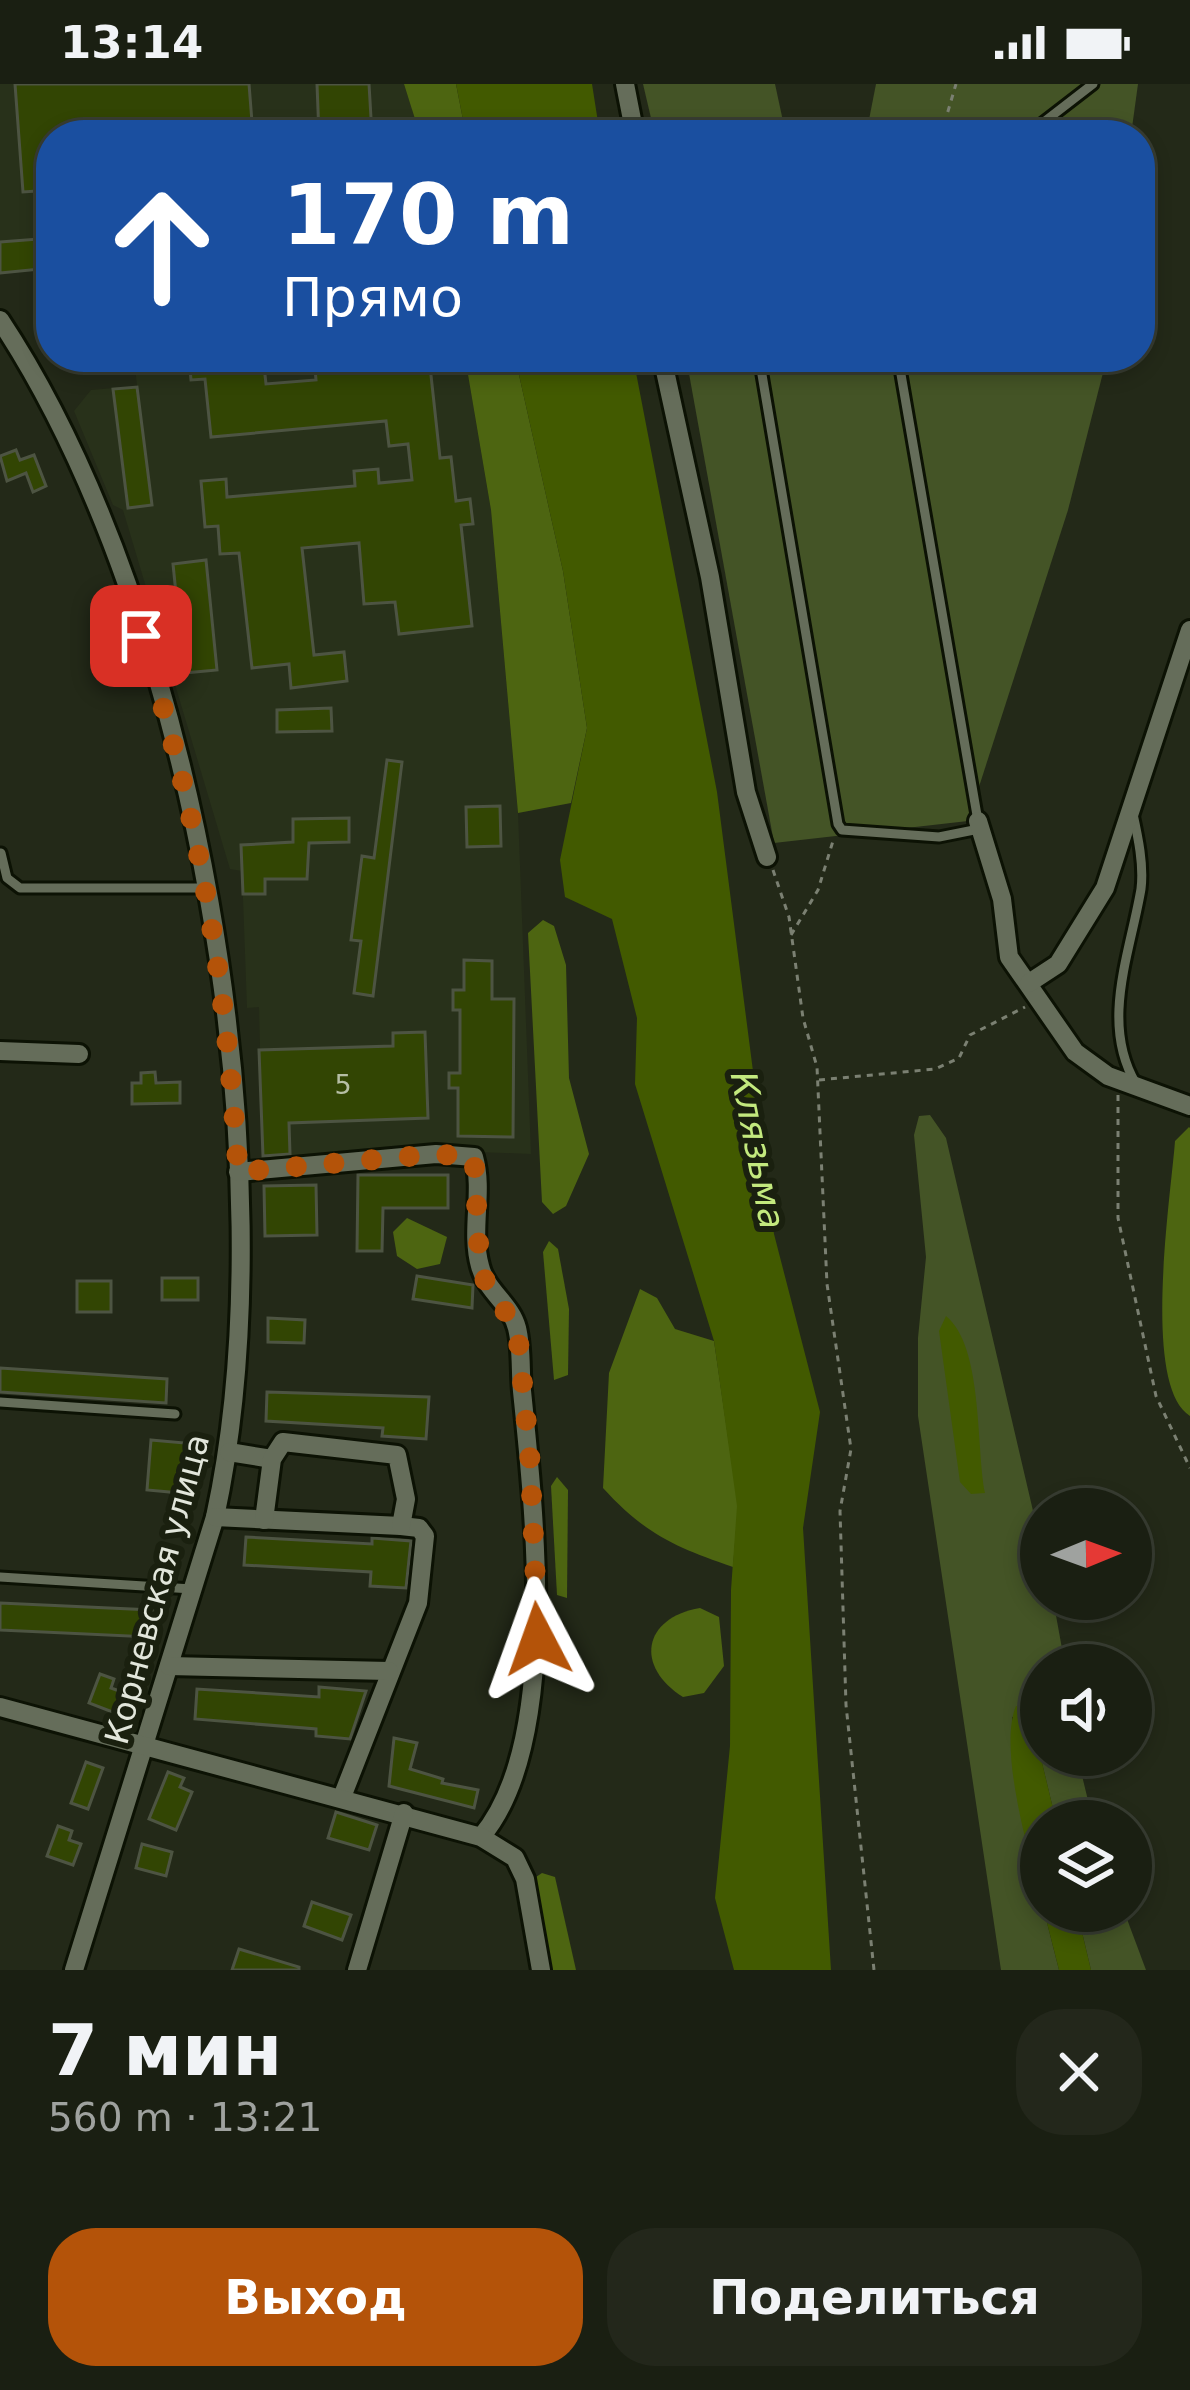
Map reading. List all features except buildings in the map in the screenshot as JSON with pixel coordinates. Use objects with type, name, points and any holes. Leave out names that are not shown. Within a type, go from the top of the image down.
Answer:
[{"type":"street","points":[[625,84],[631,120]]},
{"type":"street","name":"Корневская улица","points":[[0,320],[24,356],[102,518],[167,715],[208,887],[238,1172],[238,1331],[229,1452],[215,1517],[74,1970]]},
{"type":"street","points":[[665,372],[710,577],[746,792],[767,857]]},
{"type":"street","points":[[1029,983],[1058,964],[1105,888],[1190,630]]},
{"type":"street","points":[[979,824],[1002,899],[1009,957],[1075,1052],[1143,1093],[1190,1106]]},
{"type":"street","points":[[0,1051],[79,1054]]},
{"type":"street","points":[[238,1172],[436,1154],[474,1157],[480,1268],[491,1294],[517,1326],[530,1459],[538,1639],[516,1772],[499,1816],[481,1837]]},
{"type":"street","points":[[264,1520],[272,1460],[283,1442],[397,1455],[406,1498],[401,1526]]},
{"type":"street","points":[[229,1452],[272,1460]]},
{"type":"street","points":[[215,1517],[401,1526],[419,1528],[425,1536],[426,1562],[418,1603],[343,1797]]},
{"type":"street","points":[[169,1666],[389,1671]]},
{"type":"street","points":[[0,1707],[481,1837],[515,1858],[543,1968]]},
{"type":"street","points":[[357,1970],[404,1813]]},
{"type":"lane","points":[[1046,120],[1093,84]]},
{"type":"lane","points":[[762,372],[838,824],[842,830],[939,837],[979,824],[901,372]]},
{"type":"lane","points":[[1131,805],[1142,884],[1119,1014],[1122,1058],[1143,1093]]},
{"type":"lane","points":[[1,853],[7,878],[20,888],[208,887]]},
{"type":"lane","points":[[0,1402],[175,1414]]},
{"type":"lane","points":[[0,1577],[193,1589]]},
{"type":"path","points":[[945,120],[956,84]]},
{"type":"path","points":[[791,936],[842,831]]},
{"type":"path","points":[[767,857],[781,887],[817,1080],[827,1284],[851,1449],[840,1511],[846,1705],[874,1970]]},
{"type":"path","points":[[817,1080],[935,1069],[959,1058],[970,1035],[1041,1000]]},
{"type":"path","points":[[1118,1081],[1118,1218],[1156,1396],[1190,1468]]},
{"type":"shaded area","points":[[0,84],[404,84],[415,120],[36,120],[36,239],[0,242]]},
{"type":"shaded area","points":[[404,84],[456,84],[463,120],[415,120]]},
{"type":"shaded area","points":[[643,84],[775,84],[783,120],[651,120]]},
{"type":"shaded area","points":[[876,84],[1138,84],[1133,120],[869,120]]},
{"type":"shaded area","points":[[136,372],[468,372],[491,510],[518,813],[531,1154],[403,1149],[263,1164],[259,1007],[247,1008],[242,871],[230,869],[123,510],[113,505],[74,411],[91,390],[137,386]]},
{"type":"shaded area","points":[[468,372],[518,372],[563,571],[587,728],[571,803],[518,813],[491,510]]},
{"type":"shaded area","points":[[689,372],[1103,372],[1068,510],[968,821],[774,843]]},
{"type":"shaded area","points":[[543,920],[554,926],[566,965],[569,1078],[589,1154],[566,1206],[553,1214],[542,1202],[528,933]]},
{"type":"shaded area","points":[[930,1115],[946,1138],[1028,1488],[1020,1488],[1020,1620],[1057,1620],[1061,1644],[1020,1644],[1020,1715],[1012,1717],[1022,1800],[1020,1932],[1050,1932],[1059,1970],[1001,1970],[918,1416],[918,1338],[926,1257],[914,1135],[919,1116]]},
{"type":"shaded area","points":[[1189,1127],[1190,1416],[1175,1398],[1166,1368],[1163,1330],[1175,1141]]},
{"type":"shaded area","points":[[407,1218],[447,1237],[440,1264],[417,1269],[397,1256],[393,1232]]},
{"type":"shaded area","points":[[549,1241],[558,1249],[569,1309],[568,1375],[554,1380],[543,1252]]},
{"type":"shaded area","points":[[640,1289],[657,1298],[675,1329],[714,1341],[738,1506],[733,1567],[662,1537],[603,1488],[609,1373]]},
{"type":"shaded area","points":[[557,1477],[568,1490],[567,1598],[557,1595],[551,1486]]},
{"type":"shaded area","points":[[700,1608],[719,1617],[724,1666],[704,1693],[683,1697],[657,1672],[652,1645],[666,1622]]},
{"type":"shaded area","points":[[1045,1776],[1082,1776],[1088,1800],[1051,1800]]},
{"type":"shaded area","points":[[542,1873],[555,1877],[576,1970],[552,1970],[533,1879]]},
{"type":"shaded area","points":[[1082,1932],[1132,1932],[1146,1970],[1091,1970]]},
{"type":"water","points":[[456,84],[592,84],[598,120],[463,120]]},
{"type":"water","name":"Клязьма","points":[[518,372],[636,372],[717,792],[774,1234],[820,1412],[803,1528],[831,1970],[734,1970],[715,1898],[730,1746],[737,1506],[714,1341],[635,1084],[637,1018],[612,919],[565,897],[560,860],[587,728],[563,571]]},
{"type":"water","points":[[946,1316],[958,1330],[972,1373],[985,1493],[971,1494],[960,1482],[939,1331]]},
{"type":"water","points":[[1016,1706],[1020,1708],[1020,1776],[1045,1776],[1051,1800],[1020,1800],[1020,1812],[1013,1774],[1011,1725]]},
{"type":"water","points":[[1049,1932],[1082,1932],[1091,1970],[1059,1970]]},
{"type":"route","points":[[141,636],[167,715],[208,887],[238,1172],[322,1168],[436,1154],[474,1157],[478,1171],[474,1234],[480,1268],[491,1294],[517,1326],[530,1459],[538,1639]]}]
